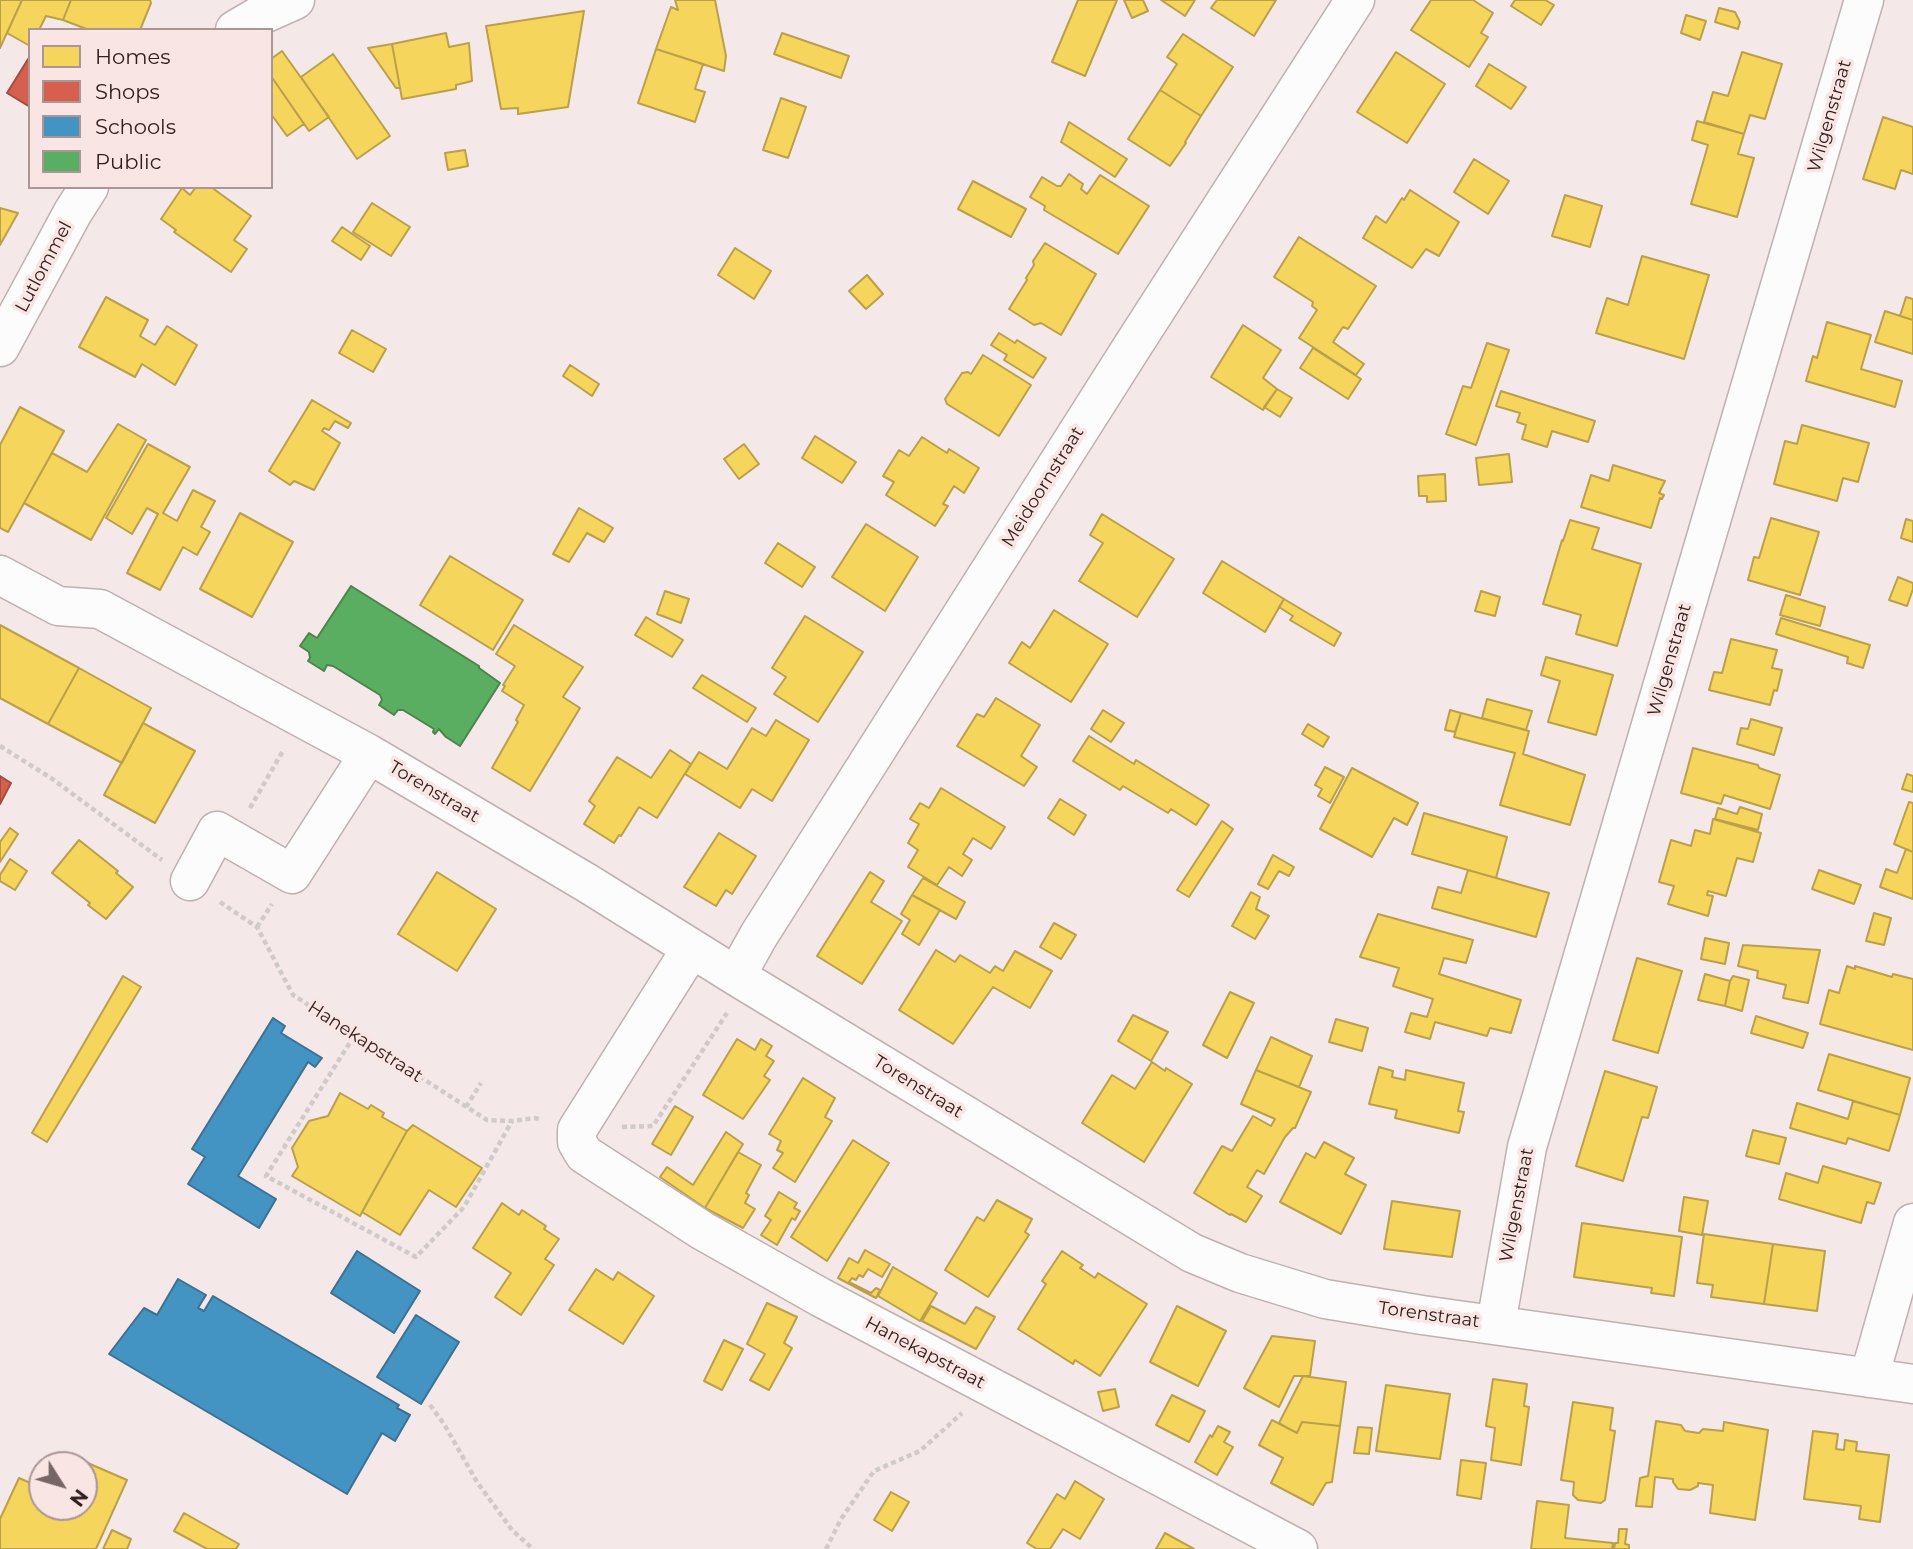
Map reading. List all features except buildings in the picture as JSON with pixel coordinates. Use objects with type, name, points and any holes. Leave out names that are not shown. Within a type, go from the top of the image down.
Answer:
[{"type":"street","points":[[246,15],[295,0]]},
{"type":"street","name":"Meidoornstraat","points":[[741,979],[782,899],[1355,0]]},
{"type":"street","name":"Wilgenstraat","points":[[1496,1324],[1527,1147],[1864,0]]},
{"type":"street","name":"Lutlommel","points":[[0,347],[88,189]]},
{"type":"street","name":"Torenstraat","points":[[0,575],[58,607],[100,609],[369,754],[587,883],[1192,1254],[1240,1273],[1325,1299],[1913,1384]]},
{"type":"street","points":[[190,881],[217,831],[292,874],[369,754]]},
{"type":"street","points":[[577,1130],[691,948]]},
{"type":"street","name":"Hanekapstraat","points":[[577,1130],[577,1142],[584,1154],[703,1231],[820,1297],[1298,1549]]},
{"type":"street","points":[[1870,1378],[1913,1223]]},
{"type":"path","points":[[232,841],[302,718]]},
{"type":"path","name":"Hanekapstraat","points":[[0,747],[51,778],[257,927],[293,995],[486,1120],[534,1118],[577,1130],[653,1126],[741,979]]},
{"type":"path","points":[[354,1036],[266,1176],[416,1257],[464,1207],[512,1121]]},
{"type":"path","points":[[466,1107],[481,1083]]},
{"type":"path","points":[[826,1549],[841,1519],[874,1471],[920,1451],[990,1387]]},
{"type":"path","points":[[430,1405],[477,1482],[512,1530],[533,1549]]}]
